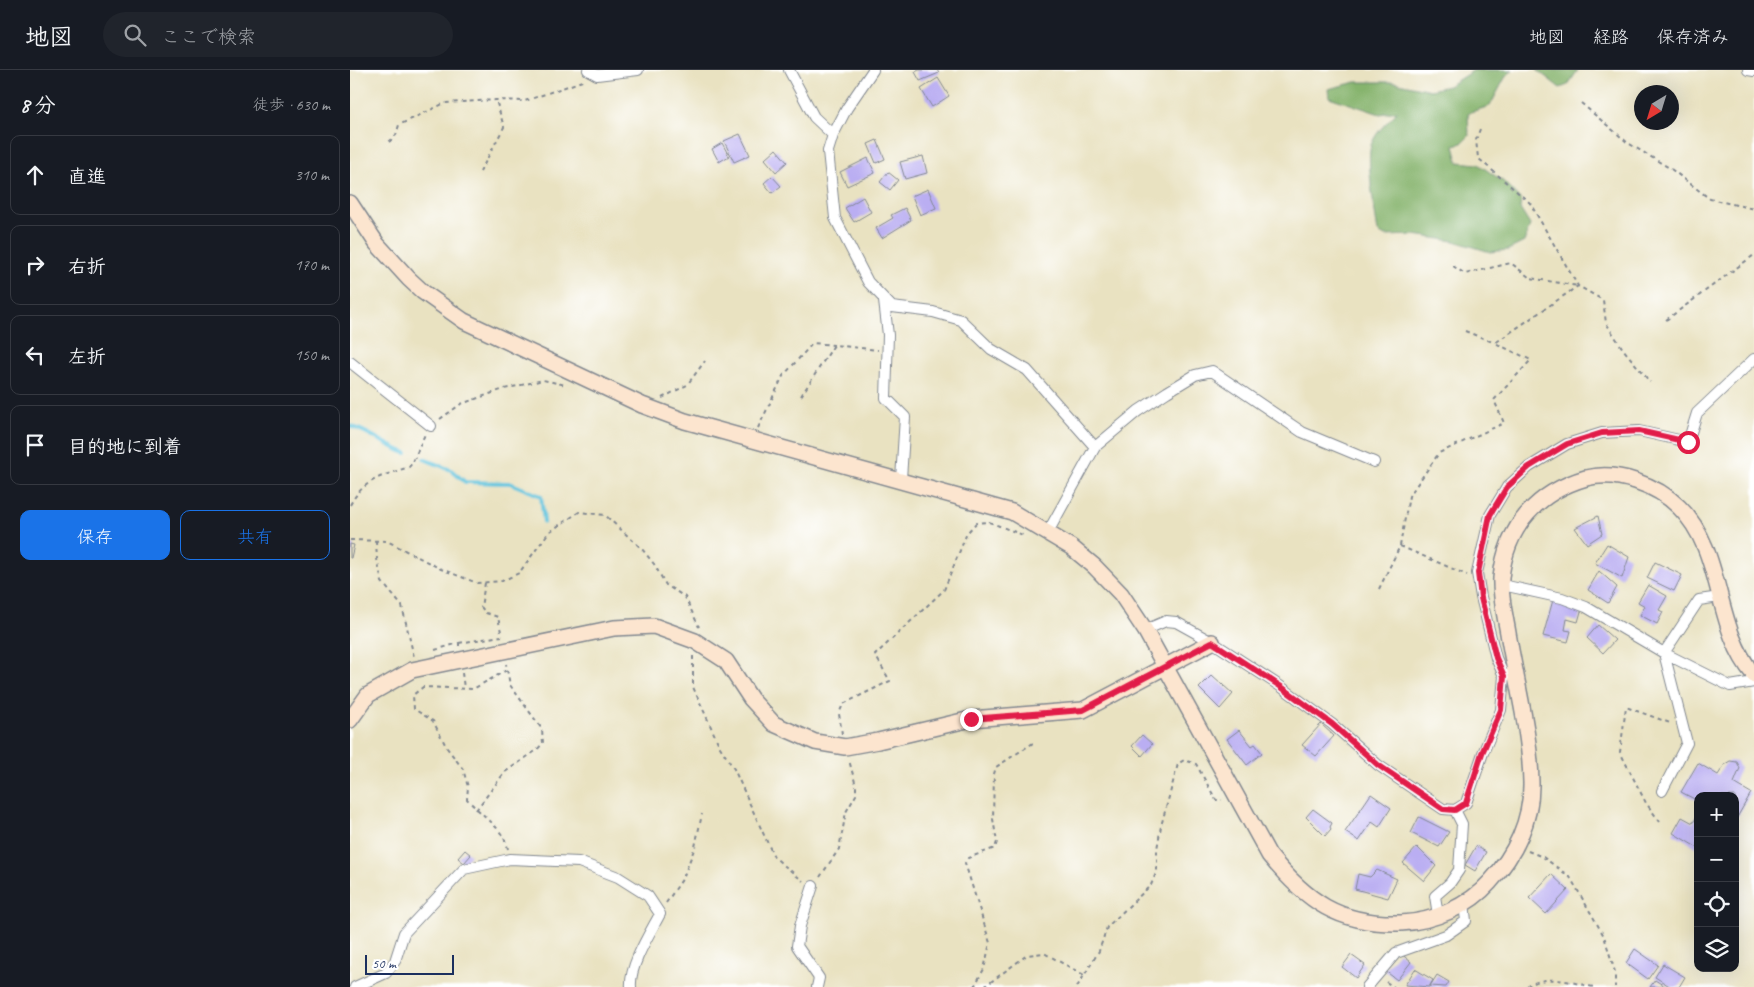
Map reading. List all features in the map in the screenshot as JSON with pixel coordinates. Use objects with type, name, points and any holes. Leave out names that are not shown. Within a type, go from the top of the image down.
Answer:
[{"type":"street","points":[[591,72],[638,70]]},
{"type":"street","points":[[789,70],[814,117],[833,135]]},
{"type":"street","points":[[873,70],[847,108],[833,135],[828,151],[834,218],[868,282],[884,301],[892,307],[933,312],[960,320],[990,349],[1027,370],[1095,447]]},
{"type":"street","points":[[1748,70],[1754,71]]},
{"type":"street","points":[[350,203],[378,244],[409,279],[423,292],[464,321],[646,406],[685,421],[900,479],[1012,512],[1048,532],[1094,566],[1120,594],[1144,630],[1233,794],[1269,855],[1290,882],[1314,901],[1346,917],[1373,923],[1404,923],[1438,915],[1479,894],[1503,868],[1516,847],[1527,815],[1532,784],[1523,716],[1509,675],[1501,580],[1511,538],[1536,503],[1559,488],[1593,477],[1628,479],[1661,492],[1679,507],[1691,520],[1702,539],[1734,640],[1754,675]]},
{"type":"street","points":[[884,301],[888,335],[886,398],[905,417],[900,479]]},
{"type":"street","points":[[1509,675],[1496,658],[1478,573],[1490,515],[1507,487],[1529,467],[1567,444],[1602,433],[1639,431],[1688,442],[1697,413],[1754,359]]},
{"type":"street","points":[[350,362],[431,426]]},
{"type":"street","points":[[1048,532],[1095,447],[1138,411],[1166,392],[1195,375],[1212,371],[1302,432],[1374,462]]},
{"type":"street","points":[[1502,588],[1507,586],[1562,598],[1586,607],[1664,653],[1730,686],[1754,682]]},
{"type":"street","points":[[1662,791],[1688,743],[1664,653],[1699,600],[1720,597]]},
{"type":"street","points":[[1144,630],[1166,621],[1176,622],[1212,642],[1280,686],[1332,724],[1378,765],[1443,809],[1455,810],[1466,803],[1482,753],[1501,710],[1509,675]]},
{"type":"street","points":[[350,720],[368,695],[412,670],[614,628],[654,626],[694,641],[726,661],[751,698],[774,724],[815,742],[845,746],[878,741],[971,719],[1083,710],[1212,642]]},
{"type":"street","points":[[1438,915],[1435,896],[1450,883],[1459,870],[1462,824],[1455,810]]},
{"type":"street","points":[[355,987],[386,973],[394,961],[404,933],[464,869],[510,858],[579,862],[618,877],[648,896],[660,914],[638,956],[630,982],[631,987]]},
{"type":"street","points":[[813,886],[800,926],[797,946],[819,978],[817,987]]},
{"type":"street","points":[[1367,987],[1396,953],[1446,936],[1466,921],[1464,903]]},
{"type":"path","points":[[389,142],[396,135],[399,125],[445,103],[532,100],[586,80],[591,72]]},
{"type":"path","points":[[480,172],[504,128],[496,100]]},
{"type":"path","points":[[1581,103],[1628,143],[1672,169],[1710,199],[1754,209]]},
{"type":"path","points":[[1480,129],[1476,140],[1478,158],[1530,203],[1578,286]]},
{"type":"path","points":[[1666,320],[1754,255]]},
{"type":"path","points":[[1453,266],[1465,274],[1511,263],[1530,278],[1578,286],[1603,300],[1606,323],[1623,349],[1650,382]]},
{"type":"path","points":[[1495,343],[1578,286]]},
{"type":"path","points":[[1380,589],[1400,546],[1409,496],[1439,452],[1504,423],[1494,400],[1531,360],[1495,343],[1465,332]]},
{"type":"path","points":[[752,440],[783,376],[813,343],[888,351]]},
{"type":"path","points":[[801,396],[834,345]]},
{"type":"path","points":[[646,406],[687,385],[704,361]]},
{"type":"path","points":[[350,506],[357,492],[369,481],[409,467],[424,435],[431,426],[460,404],[504,389],[544,380],[572,386]]},
{"type":"path","points":[[350,540],[387,541],[440,569],[478,583],[485,583],[502,581],[519,573],[549,532],[579,512],[604,515],[642,549],[654,564],[666,586],[685,597],[700,625],[694,641],[693,687],[720,747],[734,769],[774,857],[813,886],[839,850],[846,812],[856,795],[856,786],[839,724],[839,714],[843,704],[890,681],[876,655],[944,590],[967,533],[976,522],[989,522],[1029,538]]},
{"type":"path","points":[[376,542],[376,559],[382,582],[402,606],[414,657]]},
{"type":"path","points":[[1400,546],[1479,580]]},
{"type":"path","points":[[476,810],[505,772],[537,750],[543,743],[542,729],[510,686],[498,617],[486,613],[481,608],[485,583]]},
{"type":"path","points":[[459,643],[501,636]]},
{"type":"path","points":[[507,670],[473,689],[423,687],[413,695],[414,709],[432,721],[447,748],[463,769],[468,787],[467,799],[476,810],[496,827],[506,842],[510,858]]},
{"type":"path","points":[[1660,822],[1646,803],[1620,752],[1626,707],[1684,728]]},
{"type":"path","points":[[974,987],[984,969],[990,943],[965,862],[968,858],[995,848],[997,842],[993,819],[994,774],[996,767],[1034,742]]},
{"type":"path","points":[[1077,987],[1099,951],[1107,927],[1151,885],[1158,871],[1161,826],[1178,764],[1184,760],[1196,764],[1216,800],[1233,794]]},
{"type":"path","points":[[660,914],[683,878],[695,848],[702,814]]},
{"type":"path","points":[[1516,847],[1543,857],[1570,877],[1607,943],[1615,972],[1615,987]]},
{"type":"path","points":[[984,987],[1027,955],[1044,953],[1084,975]]},
{"type":"path","points":[[1527,987],[1535,981],[1548,980],[1594,987]]},
{"type":"green space","points":[[1474,70],[1513,70],[1506,76],[1490,106],[1468,113],[1469,136],[1462,143],[1454,145],[1458,162],[1478,164],[1504,182],[1521,200],[1520,209],[1530,225],[1524,242],[1508,250],[1490,252],[1454,241],[1414,235],[1385,236],[1378,232],[1371,188],[1370,153],[1371,145],[1376,135],[1398,111],[1380,114],[1329,97],[1328,89],[1356,82],[1394,82],[1430,90],[1448,86]]},
{"type":"green space","points":[[1537,70],[1578,70],[1568,85],[1560,88]]},
{"type":"building","points":[[919,70],[937,70],[939,73],[920,81],[915,72]]},
{"type":"building","points":[[938,78],[949,96],[932,107],[921,89]]},
{"type":"building","points":[[740,134],[750,155],[734,162],[724,141]]},
{"type":"building","points":[[877,140],[885,159],[876,163],[868,144]]},
{"type":"building","points":[[722,143],[729,156],[719,162],[712,149]]},
{"type":"building","points":[[776,149],[787,162],[776,172],[765,159]]},
{"type":"building","points":[[923,156],[927,173],[905,179],[900,162]]},
{"type":"building","points":[[868,158],[875,173],[847,186],[840,172]]},
{"type":"building","points":[[888,172],[898,180],[890,190],[880,182]]},
{"type":"building","points":[[772,176],[781,186],[772,193],[764,183]]},
{"type":"building","points":[[928,189],[936,208],[920,215],[912,196]]},
{"type":"building","points":[[863,197],[871,212],[854,222],[845,208]]},
{"type":"building","points":[[905,208],[911,220],[882,238],[876,228],[893,218],[891,215]]},
{"type":"building","points":[[1598,516],[1602,534],[1587,544],[1575,528]]},
{"type":"building","points":[[350,544],[354,545],[351,558],[350,558]]},
{"type":"building","points":[[1607,544],[1629,557],[1622,578],[1595,563]]},
{"type":"building","points":[[1655,562],[1682,575],[1674,591],[1647,578]]},
{"type":"building","points":[[1599,571],[1617,587],[1608,603],[1588,590]]},
{"type":"building","points":[[1648,585],[1667,596],[1659,610],[1663,612],[1657,624],[1640,615],[1645,606],[1638,602]]},
{"type":"building","points":[[1553,600],[1582,608],[1578,622],[1567,619],[1565,630],[1571,631],[1568,642],[1543,636]]},
{"type":"building","points":[[1598,625],[1615,640],[1603,653],[1587,638]]},
{"type":"building","points":[[1212,675],[1233,694],[1220,709],[1199,688]]},
{"type":"building","points":[[1321,724],[1334,736],[1316,756],[1302,745]]},
{"type":"building","points":[[1239,730],[1252,746],[1255,744],[1262,753],[1247,765],[1227,739]]},
{"type":"building","points":[[1142,735],[1152,744],[1142,756],[1132,746]]},
{"type":"building","points":[[1730,761],[1737,762],[1740,768],[1734,783],[1751,793],[1739,814],[1739,792],[1694,792],[1694,799],[1681,792],[1698,763],[1718,775],[1725,764]]},
{"type":"building","points":[[1371,794],[1391,808],[1379,827],[1372,822],[1359,841],[1345,832]]},
{"type":"building","points":[[1313,809],[1332,823],[1331,829],[1325,836],[1306,817]]},
{"type":"building","points":[[1419,817],[1449,832],[1439,847],[1411,833]]},
{"type":"building","points":[[1682,817],[1693,823],[1694,821],[1694,846],[1673,833]]},
{"type":"building","points":[[1476,846],[1486,852],[1475,871],[1465,865]]},
{"type":"building","points":[[1417,847],[1436,866],[1424,881],[1403,863]]},
{"type":"building","points":[[465,850],[471,855],[464,863],[458,858]]},
{"type":"building","points":[[1377,870],[1397,879],[1388,898],[1355,889],[1358,874],[1370,877]]},
{"type":"building","points":[[1551,874],[1568,890],[1546,914],[1529,898]]},
{"type":"building","points":[[1635,949],[1658,965],[1648,979],[1626,963]]},
{"type":"building","points":[[1399,952],[1411,962],[1397,980],[1384,970]]},
{"type":"building","points":[[1351,955],[1365,965],[1356,978],[1342,967]]},
{"type":"building","points":[[1663,964],[1685,977],[1679,987],[1671,987],[1655,977]]},
{"type":"building","points":[[1415,969],[1433,980],[1429,987],[1405,985]]},
{"type":"building","points":[[1437,975],[1449,982],[1446,987],[1430,986]]},
{"type":"building","points":[[1655,980],[1666,987],[1650,987]]},
{"type":"waterway","points":[[350,426],[406,453]]},
{"type":"waterway","points":[[424,459],[451,470],[465,482],[510,483],[541,496],[544,522]]},
{"type":"route","points":[[971,719],[1028,716],[1083,710],[1212,642],[1280,686],[1332,724],[1378,765],[1443,809],[1455,810],[1466,803],[1482,753],[1501,710],[1504,676],[1496,658],[1481,598],[1478,573],[1490,515],[1507,487],[1529,467],[1567,444],[1602,433],[1639,431],[1688,442]]}]
